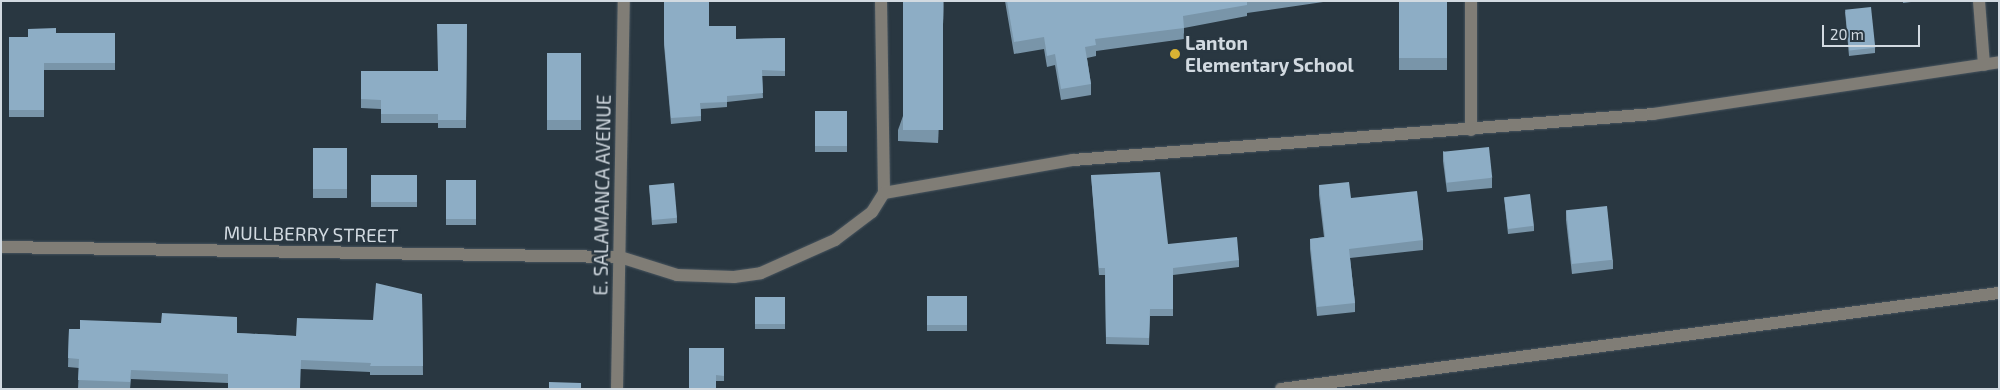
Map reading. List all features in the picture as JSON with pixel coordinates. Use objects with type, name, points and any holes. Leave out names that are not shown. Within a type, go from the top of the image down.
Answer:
[{"type":"street","name":"E. SALAMANCA AVENUE","points":[[617,389],[624,1]]},
{"type":"street","points":[[880,1],[884,193],[1073,160],[1471,130],[1653,114],[1999,62]]},
{"type":"street","points":[[1471,1],[1471,130]]},
{"type":"street","points":[[1979,1],[1984,65]]},
{"type":"street","name":"MULLBERRY STREET","points":[[1,247],[620,258],[677,275],[734,277],[760,273],[835,240],[872,212],[884,193]]},
{"type":"street","points":[[1280,389],[1999,293]]},
{"type":"building","points":[[664,1],[709,1],[709,26],[736,26],[736,39],[785,38],[785,71],[762,70],[763,93],[727,96],[727,102],[700,103],[701,116],[671,118],[664,39]]},
{"type":"building","points":[[903,1],[943,1],[943,130],[903,130]]},
{"type":"building","points":[[1007,1],[1251,1],[1247,2],[1247,5],[1183,16],[1184,28],[1095,39],[1096,45],[1085,47],[1091,84],[1061,89],[1055,54],[1047,56],[1044,37],[1014,42]]},
{"type":"building","points":[[1399,1],[1447,1],[1447,58],[1399,58]]},
{"type":"building","points":[[1871,7],[1875,48],[1849,50],[1845,10]]},
{"type":"building","points":[[437,24],[467,24],[466,120],[438,120],[438,114],[381,114],[381,100],[361,99],[361,71],[438,71]]},
{"type":"building","points":[[56,28],[56,33],[115,33],[115,63],[44,63],[44,110],[9,110],[9,37],[28,37],[28,29]]},
{"type":"building","points":[[547,53],[581,53],[581,120],[547,120]]},
{"type":"building","points":[[815,111],[847,111],[847,146],[815,146]]},
{"type":"building","points":[[1489,147],[1492,178],[1446,183],[1443,152]]},
{"type":"building","points":[[313,148],[347,148],[347,189],[313,189]]},
{"type":"building","points":[[1160,172],[1168,244],[1237,237],[1239,260],[1173,268],[1173,309],[1150,309],[1149,338],[1106,337],[1105,268],[1099,268],[1091,175]]},
{"type":"building","points":[[371,175],[417,175],[417,202],[371,202]]},
{"type":"building","points":[[446,180],[476,180],[476,219],[446,219]]},
{"type":"building","points":[[1349,182],[1351,198],[1417,191],[1423,240],[1349,249],[1355,303],[1317,307],[1310,239],[1325,237],[1319,185]]},
{"type":"building","points":[[674,183],[677,218],[652,220],[649,185]]},
{"type":"building","points":[[1530,194],[1534,226],[1508,229],[1504,197]]},
{"type":"building","points":[[1607,206],[1613,260],[1572,264],[1566,210]]},
{"type":"building","points":[[376,283],[422,294],[423,366],[370,366],[371,363],[301,360],[300,389],[228,389],[228,374],[131,370],[130,382],[78,380],[79,359],[68,358],[69,329],[80,329],[80,320],[161,323],[162,313],[237,317],[237,333],[296,336],[297,318],[373,320]]},
{"type":"building","points":[[927,296],[967,296],[967,325],[927,325]]},
{"type":"building","points":[[755,297],[785,297],[785,324],[755,324]]},
{"type":"building","points":[[689,348],[724,348],[724,376],[716,375],[716,389],[689,389]]},
{"type":"building","points":[[549,382],[581,383],[581,389],[549,389]]},
{"type":"place","name":"Lanton Elementary School","points":[[1175,54]]}]
